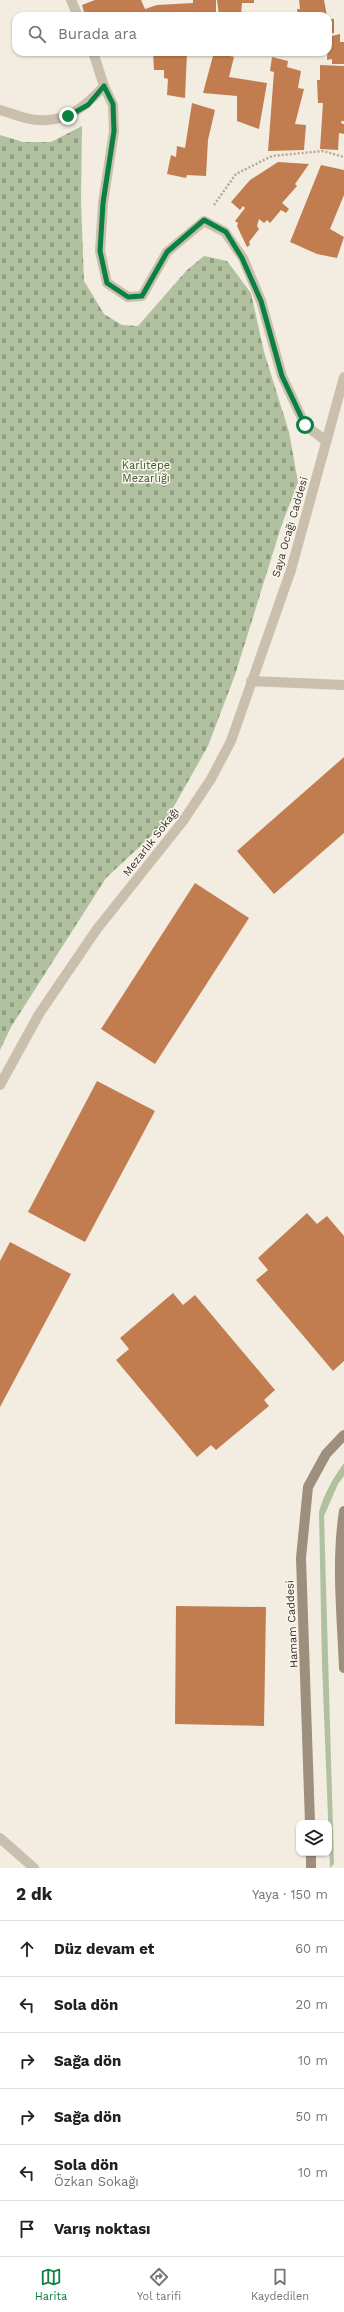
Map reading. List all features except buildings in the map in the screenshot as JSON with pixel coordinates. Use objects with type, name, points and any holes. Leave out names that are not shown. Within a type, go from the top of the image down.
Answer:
[{"type":"main road","name":"Hamam Caddesi","points":[[310,1820],[301,1558],[308,1487],[326,1454],[344,1435]]},
{"type":"main road","points":[[344,1511],[341,1532],[341,1603],[344,1668]]},
{"type":"main road","points":[[311,1856],[311,1868]]},
{"type":"street","points":[[71,0],[76,12]]},
{"type":"street","points":[[94,56],[104,86],[113,104],[114,131],[103,203],[100,251],[107,283],[128,297],[142,296],[167,252],[204,220],[226,232],[242,258],[261,301],[282,376],[305,425],[326,441]]},
{"type":"street","points":[[0,110],[39,120],[68,116],[88,105],[104,86]]},
{"type":"street","name":"Saya Ocağı Caddesi","points":[[251,681],[291,570],[344,377]]},
{"type":"street","points":[[251,681],[344,685]]},
{"type":"street","name":"Mezarlık Sokağı","points":[[0,1085],[39,1014],[97,929],[183,821],[211,779],[231,741],[251,681]]},
{"type":"street","points":[[0,1838],[34,1868]]},
{"type":"path","points":[[204,220],[236,174],[272,156],[323,151],[344,157]]},
{"type":"green space","name":"Karlıtepe Mezarlığı","points":[[82,126],[81,201],[84,281],[104,314],[122,325],[138,326],[187,270],[204,256],[227,261],[251,293],[264,352],[289,432],[298,482],[281,527],[235,675],[208,746],[164,824],[106,878],[11,1027],[0,1050],[0,135],[23,142],[51,142]]},
{"type":"green space","points":[[344,1463],[344,1476],[338,1484],[324,1516],[334,1864],[330,1868],[330,1856],[332,1856],[332,1820],[328,1820],[322,1664],[319,1512],[323,1499],[336,1474]]},
{"type":"route","points":[[68,116],[88,105],[104,86],[113,104],[114,131],[103,203],[100,251],[107,283],[128,297],[142,296],[167,252],[185,234],[204,220],[226,232],[242,258],[261,301],[282,376],[305,425]]}]
